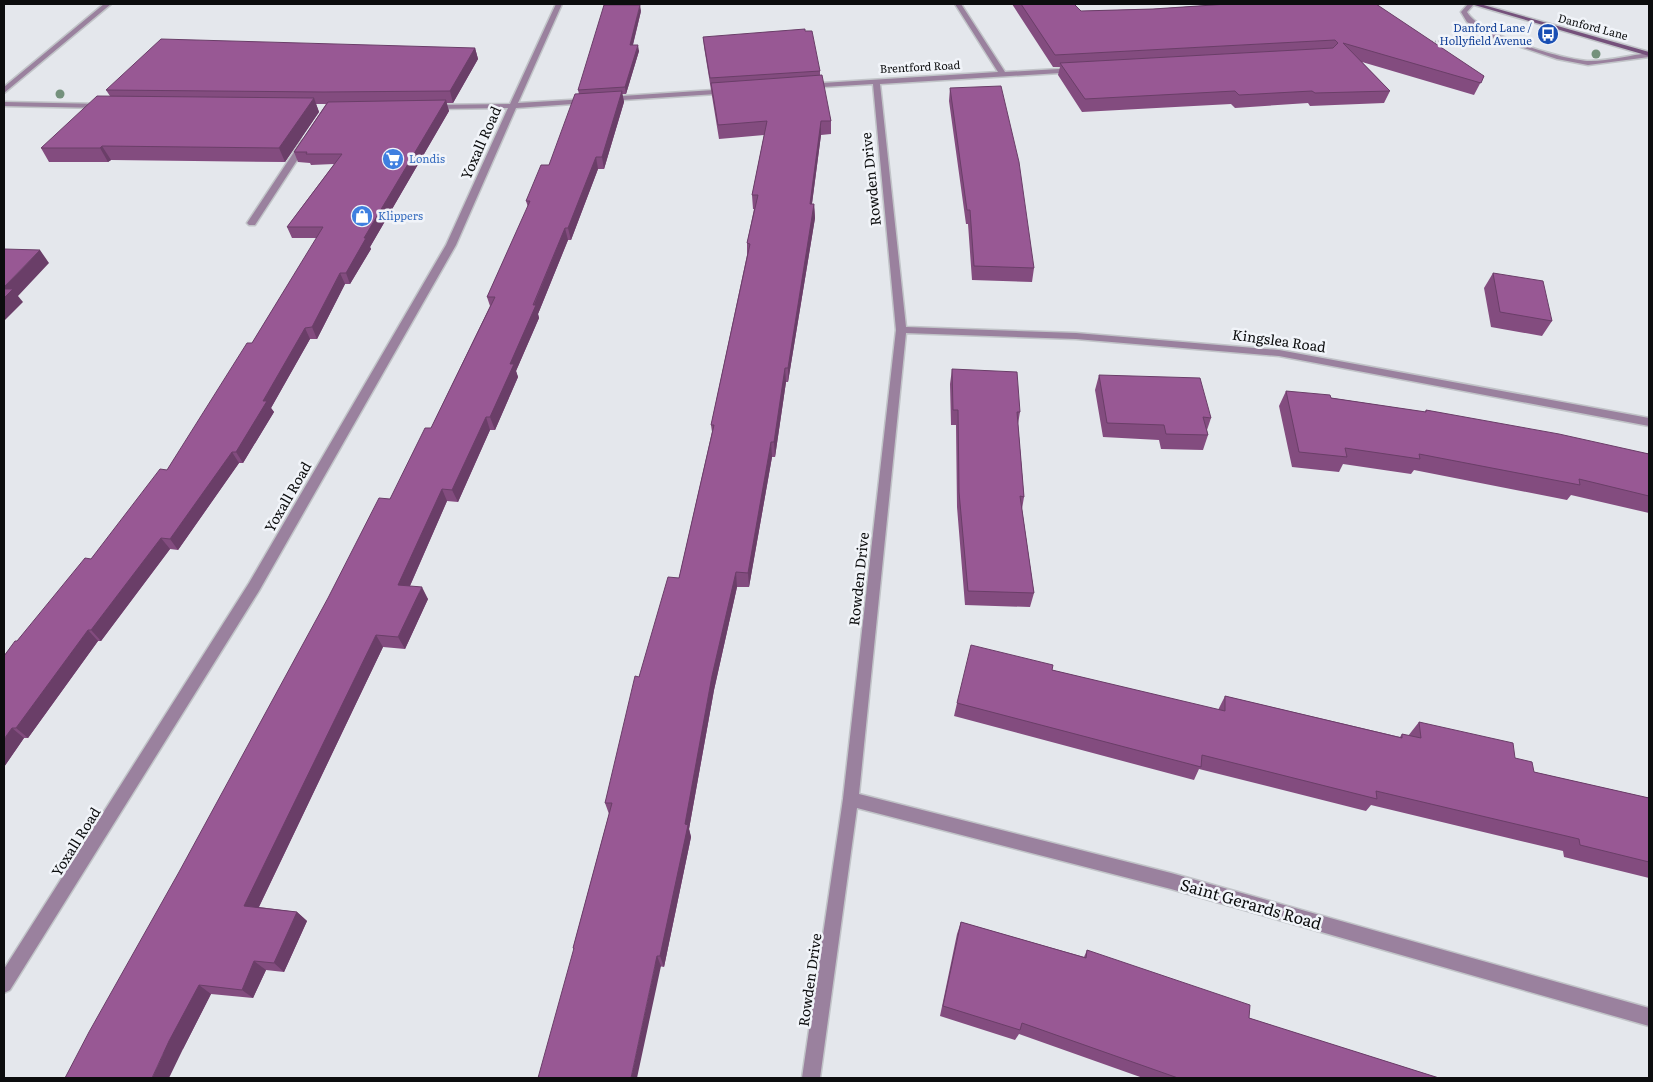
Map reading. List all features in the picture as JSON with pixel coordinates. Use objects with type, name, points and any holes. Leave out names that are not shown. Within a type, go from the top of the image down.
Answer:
[{"type":"street","points":[[4,91],[108,4]]},
{"type":"street","name":"Yoxall Road","points":[[4,984],[254,587],[451,244],[559,4]]},
{"type":"street","points":[[958,4],[1003,74]]},
{"type":"street","name":"Danford Lane","points":[[1473,4],[1649,54],[1588,63],[1557,57],[1496,37],[1469,21],[1464,12],[1473,4]]},
{"type":"street","name":"Brentford Road","points":[[797,86],[1082,70]]},
{"type":"street","name":"Rowden Drive","points":[[811,1078],[851,799],[901,330],[876,81]]},
{"type":"street","points":[[426,107],[514,106],[737,90]]},
{"type":"street","points":[[4,104],[112,106]]},
{"type":"street","points":[[252,223],[311,133]]},
{"type":"street","name":"Kingslea Road","points":[[901,330],[1076,336],[1279,353],[1649,422]]},
{"type":"street","name":"Saint Gerards Road","points":[[851,799],[1171,881],[1649,1017]]},
{"type":"path","points":[[1427,42],[1496,37]]},
{"type":"building","points":[[1021,4],[1074,4],[1081,11],[1228,4],[1376,4],[1484,76],[1481,83],[1343,43],[1390,91],[1315,93],[1312,91],[1239,95],[1235,91],[1085,99],[1060,63],[1333,48],[1338,43],[1335,40],[1055,55]]},
{"type":"building","points":[[604,5],[640,5],[630,45],[638,45],[625,87],[578,90]]},
{"type":"building","points":[[805,29],[805,31],[812,31],[820,71],[710,78],[703,37]]},
{"type":"building","points":[[161,39],[475,48],[450,91],[106,90]]},
{"type":"building","points":[[822,75],[831,121],[821,121],[810,204],[814,204],[788,368],[785,368],[774,442],[771,442],[748,573],[736,572],[712,676],[685,824],[688,825],[631,1078],[538,1078],[612,803],[605,803],[635,676],[639,677],[668,577],[679,578],[714,425],[711,425],[750,244],[747,243],[758,195],[752,195],[767,121],[718,125],[711,83]]},
{"type":"building","points":[[1001,86],[1019,162],[1034,268],[974,266],[970,210],[967,210],[950,88]]},
{"type":"building","points":[[622,91],[602,157],[596,157],[568,228],[565,228],[533,305],[536,305],[510,364],[514,364],[490,417],[486,417],[452,490],[442,489],[398,585],[422,587],[398,637],[376,635],[244,906],[297,912],[274,963],[254,961],[242,990],[199,985],[169,1041],[152,1078],[65,1078],[328,598],[379,498],[390,499],[425,428],[431,428],[495,297],[487,297],[530,201],[526,201],[541,165],[549,165],[575,94]]},
{"type":"building","points":[[97,96],[314,98],[279,148],[102,146],[100,148],[41,148]]},
{"type":"building","points":[[446,100],[364,238],[366,238],[346,273],[340,273],[312,327],[305,328],[263,401],[267,401],[236,452],[232,452],[170,539],[161,538],[91,630],[88,630],[16,728],[12,728],[4,739],[4,656],[85,558],[91,559],[160,469],[167,470],[247,343],[252,343],[323,227],[287,227],[342,154],[294,152],[328,102]]},
{"type":"building","points":[[4,249],[40,250],[4,287]]},
{"type":"building","points":[[1493,273],[1543,281],[1552,321],[1500,312]]},
{"type":"building","points":[[4,289],[13,289],[4,298]]},
{"type":"building","points":[[952,369],[1017,372],[1020,412],[1017,412],[1024,497],[1020,496],[1034,593],[968,591],[959,492],[958,410],[953,410]]},
{"type":"building","points":[[1099,375],[1200,378],[1211,418],[1203,417],[1208,435],[1166,434],[1164,425],[1107,423]]},
{"type":"building","points":[[1286,391],[1330,395],[1331,398],[1426,412],[1426,410],[1559,434],[1649,454],[1649,496],[1579,479],[1580,485],[1419,454],[1420,459],[1345,448],[1347,457],[1299,452]]},
{"type":"building","points":[[971,645],[1053,665],[1052,670],[1225,711],[1225,696],[1402,738],[1402,734],[1421,738],[1419,722],[1513,743],[1515,758],[1532,762],[1534,772],[1649,798],[1649,862],[1580,845],[1579,839],[1376,791],[1377,799],[1202,755],[1201,767],[957,703]]},
{"type":"building","points":[[961,922],[1086,958],[1087,950],[1250,1005],[1249,1018],[1439,1078],[1178,1078],[1022,1023],[1020,1030],[943,1006]]},
{"type":"place","name":"Danford Lane / Hollyfield Avenue","points":[[1548,34]]},
{"type":"place","name":"Londis","points":[[393,159]]},
{"type":"place","name":"Klippers","points":[[362,216]]}]
